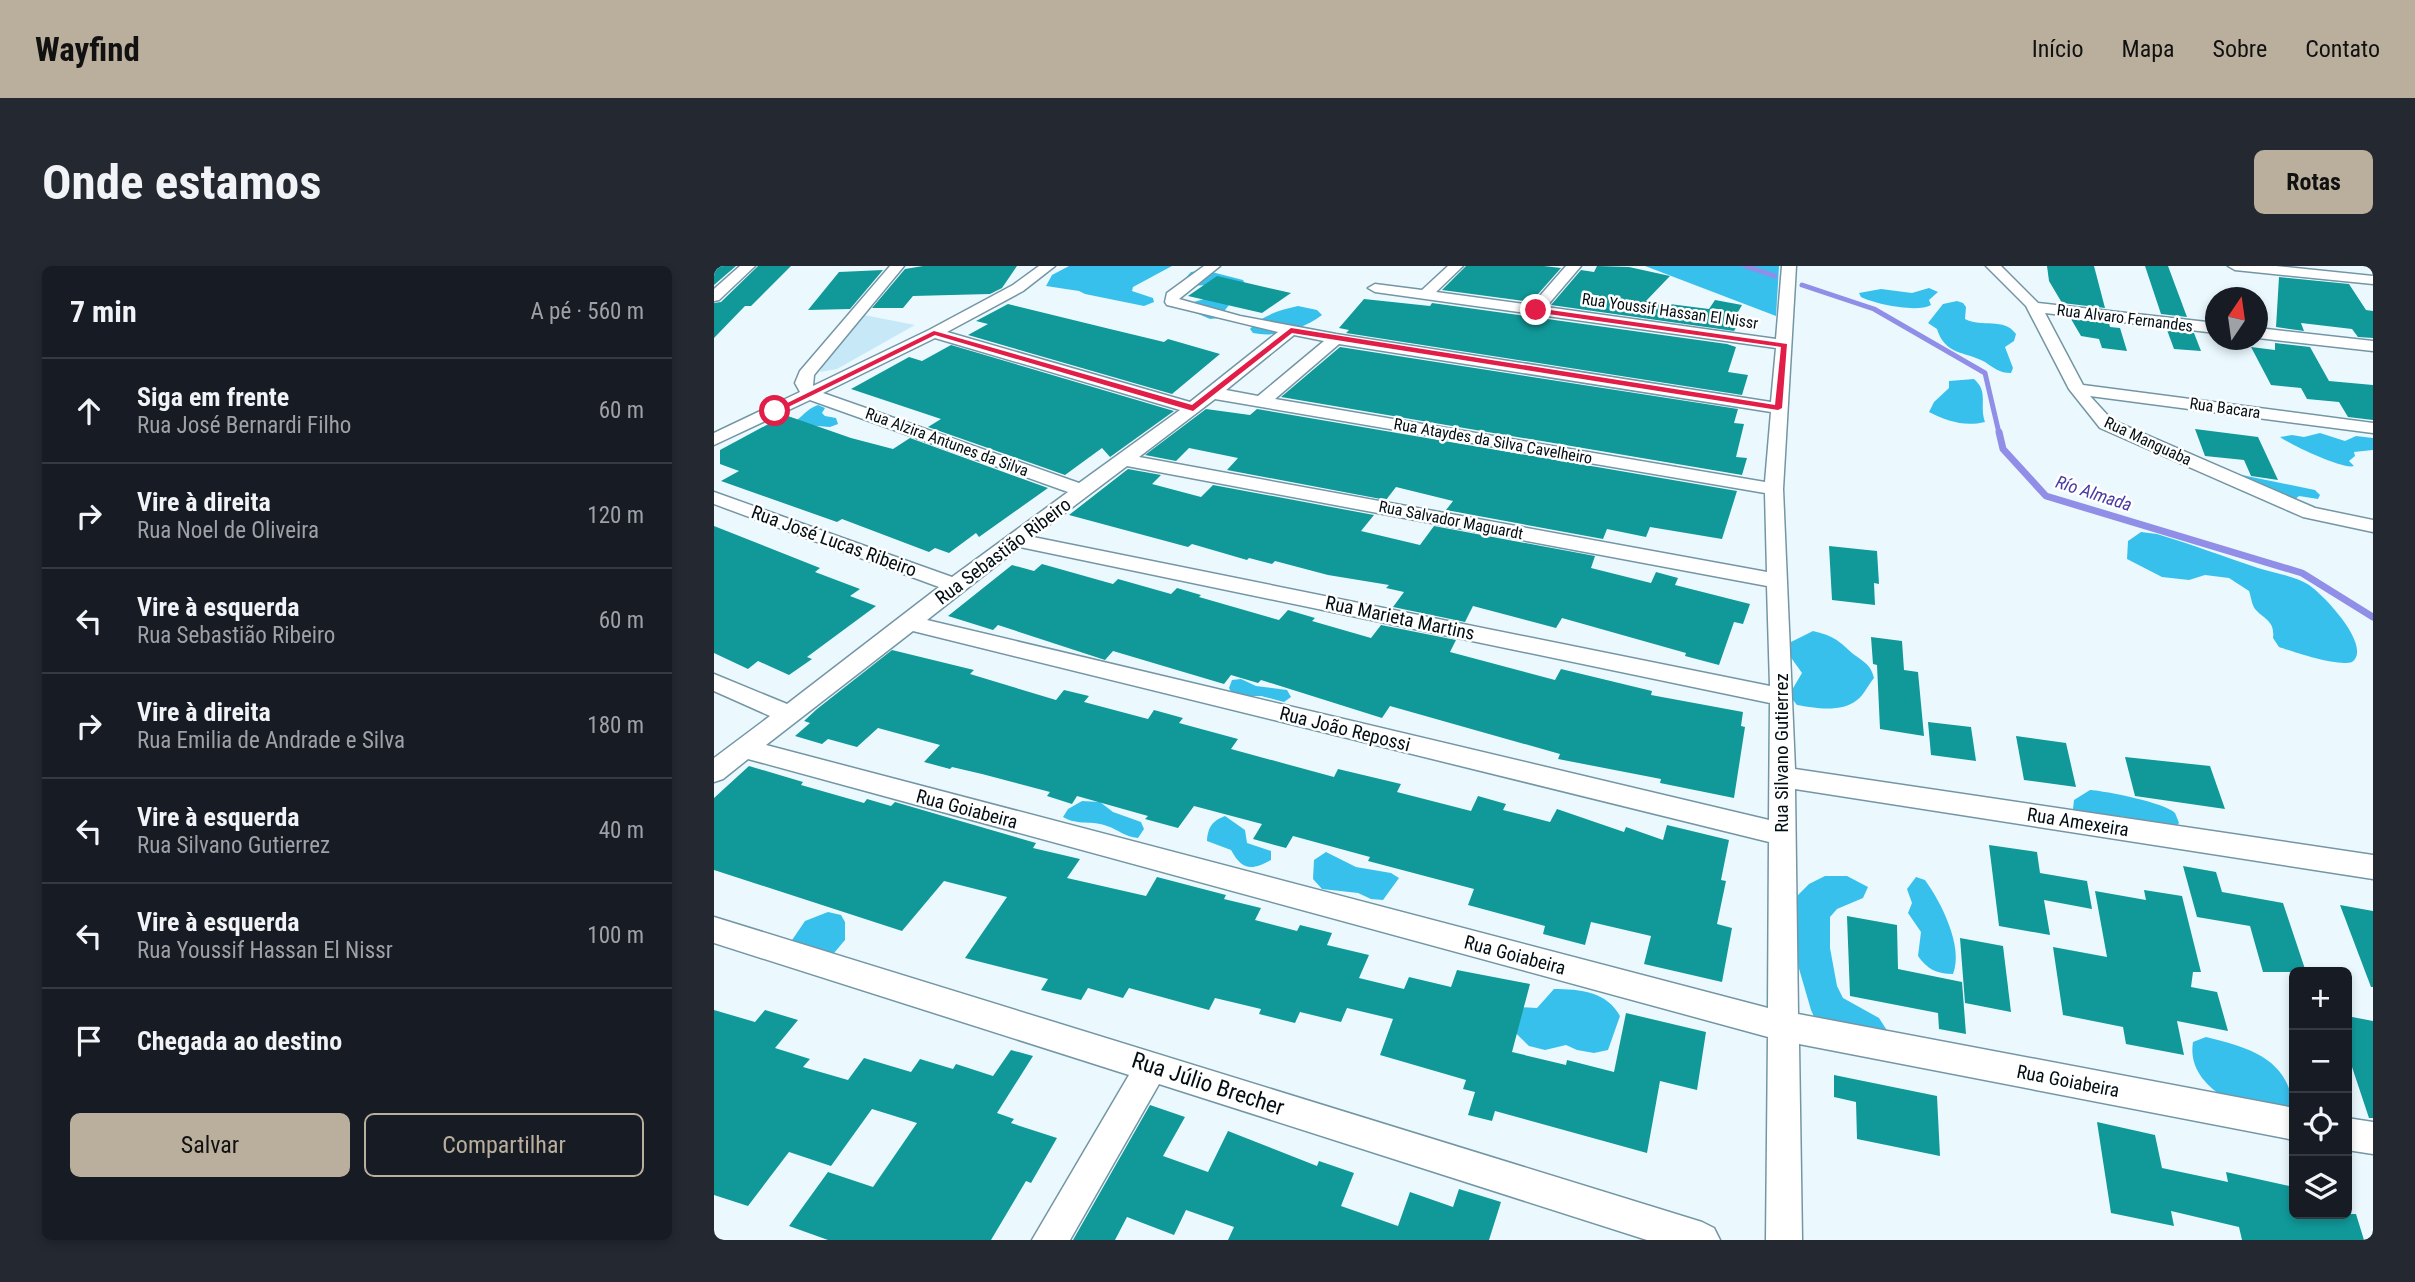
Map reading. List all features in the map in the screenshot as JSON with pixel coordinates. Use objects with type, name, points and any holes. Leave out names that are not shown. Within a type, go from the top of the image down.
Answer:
[{"type":"street","points":[[714,297],[748,266]]},
{"type":"street","points":[[810,394],[803,383],[806,374],[897,266]]},
{"type":"street","points":[[714,440],[934,333],[1018,288],[1048,266]]},
{"type":"street","points":[[1213,266],[1172,296],[1172,302],[1336,339],[1778,408]]},
{"type":"street","points":[[1426,295],[1456,266]]},
{"type":"street","points":[[1536,310],[1574,266]]},
{"type":"street","name":"Rua Silvano Gutierrez","points":[[1784,1240],[1782,697],[1774,489],[1789,266]]},
{"type":"street","name":"Rua Manguaba","points":[[1993,266],[2034,307],[2077,389],[2093,413],[2123,433],[2310,513],[2373,526]]},
{"type":"street","points":[[2235,266],[2373,280]]},
{"type":"street","name":"Rua Youssif Hassan El Nissr","points":[[1375,288],[1785,345]]},
{"type":"street","name":"Rua Alvaro Fernandes","points":[[2034,307],[2205,327]]},
{"type":"street","name":"Rua Sebastião Ribeiro","points":[[714,772],[955,585],[1193,408],[1291,330]]},
{"type":"street","points":[[934,333],[1193,408]]},
{"type":"street","points":[[2268,334],[2373,346]]},
{"type":"street","points":[[1261,402],[1336,339]]},
{"type":"street","name":"Rua Bacara","points":[[2077,389],[2373,428]]},
{"type":"street","name":"Rua Ataydes da Silva Cavelheiro","points":[[1212,393],[1774,489]]},
{"type":"street","name":"Rua Alzira Antunes da Silva","points":[[810,394],[1083,491]]},
{"type":"street","name":"Rua Salvador Maguardt","points":[[1125,460],[1778,581]]},
{"type":"street","name":"Rua José Lucas Ribeiro","points":[[714,498],[955,585]]},
{"type":"street","name":"Rua Marieta Martins","points":[[1017,540],[1782,697]]},
{"type":"street","name":"Rua João Repossi","points":[[909,623],[1782,834]]},
{"type":"street","points":[[714,682],[788,714]]},
{"type":"street","name":"Rua Goiabeira","points":[[744,749],[1782,1026],[2289,1123]]},
{"type":"street","name":"Rua Amexeira","points":[[1782,777],[2373,867]]},
{"type":"street","name":"Rua Júlio Brecher","points":[[714,930],[1702,1240]]},
{"type":"street","points":[[1050,1240],[1152,1066]]},
{"type":"street","points":[[2352,1134],[2373,1139]]},
{"type":"shaded area","points":[[1069,266],[1172,266],[1133,287],[1132,291],[1153,298],[1154,302],[1144,306],[1046,286],[1052,275]]},
{"type":"shaded area","points":[[1645,266],[1779,266],[1776,316]]},
{"type":"shaded area","points":[[1204,270],[1243,280],[1245,284],[1219,318],[1210,319],[1180,306],[1211,297],[1212,285],[1185,286],[1181,283],[1191,272]]},
{"type":"shaded area","points":[[1929,288],[1938,292],[1929,300],[1931,305],[1916,308],[1876,302],[1861,297],[1859,293],[1881,289],[1912,293]]},
{"type":"shaded area","points":[[1957,301],[1966,307],[1965,319],[1999,324],[2016,334],[2014,341],[2005,347],[2013,368],[2011,373],[2000,371],[1977,358],[1950,348],[1937,329],[1928,323],[1943,304]]},
{"type":"shaded area","points":[[1298,306],[1317,310],[1322,315],[1298,328],[1280,333],[1253,333],[1250,329],[1278,311]]},
{"type":"shaded area","points":[[864,315],[915,325],[837,369],[820,372],[826,357]]},
{"type":"shaded area","points":[[1974,379],[1981,389],[1985,422],[1956,422],[1929,412],[1934,402],[1949,388],[1949,381]]},
{"type":"shaded area","points":[[818,405],[825,408],[822,413],[825,416],[836,418],[838,424],[830,427],[791,424],[810,409]]},
{"type":"shaded area","points":[[2320,433],[2345,441],[2356,436],[2373,438],[2373,450],[2354,452],[2355,456],[2349,461],[2354,466],[2348,466],[2317,456],[2280,437],[2304,437]]},
{"type":"shaded area","points":[[2242,475],[2315,490],[2320,495],[2318,499],[2299,496],[2292,502],[2238,477]]},
{"type":"shaded area","points":[[2141,532],[2170,538],[2309,585],[2344,622],[2352,634],[2357,655],[2352,662],[2345,663],[2279,647],[2273,638],[2271,624],[2255,609],[2249,591],[2229,578],[2205,575],[2189,580],[2162,577],[2127,559],[2128,541]]},
{"type":"shaded area","points":[[1813,631],[1838,641],[1871,669],[1874,678],[1862,695],[1851,704],[1836,708],[1797,705],[1789,695],[1802,673],[1787,652],[1789,643]]},
{"type":"shaded area","points":[[1241,679],[1256,686],[1287,690],[1291,697],[1284,702],[1261,696],[1233,696],[1229,688],[1232,680]]},
{"type":"shaded area","points":[[2090,790],[2160,805],[2175,813],[2179,823],[2173,830],[2121,816],[2107,821],[2087,818],[2073,809],[2074,800]]},
{"type":"shaded area","points":[[1082,801],[1100,802],[1113,812],[1141,822],[1144,829],[1138,838],[1101,824],[1063,817],[1068,809]]},
{"type":"shaded area","points":[[1225,816],[1245,830],[1247,843],[1271,851],[1271,860],[1248,867],[1239,862],[1231,850],[1207,841],[1212,825]]},
{"type":"shaded area","points":[[1326,852],[1356,867],[1391,873],[1399,878],[1383,900],[1371,899],[1358,893],[1322,889],[1313,879],[1314,860]]},
{"type":"shaded area","points":[[1825,876],[1847,876],[1868,887],[1863,898],[1837,909],[1830,917],[1830,948],[1837,986],[1843,998],[1879,1018],[1888,1032],[1820,1030],[1811,1010],[1793,948],[1794,899],[1809,884]]},
{"type":"shaded area","points":[[1916,877],[1925,880],[1949,925],[1956,951],[1953,974],[1933,970],[1918,956],[1921,932],[1908,913],[1912,903],[1907,889]]},
{"type":"shaded area","points":[[828,912],[841,915],[845,922],[845,940],[834,953],[810,969],[788,946],[805,921]]},
{"type":"shaded area","points":[[1554,989],[1592,993],[1615,1008],[1620,1016],[1608,1050],[1594,1053],[1566,1045],[1545,1050],[1529,1046],[1500,1018],[1518,1007],[1537,1008]]},
{"type":"shaded area","points":[[2206,1037],[2240,1047],[2268,1061],[2279,1071],[2287,1084],[2289,1125],[2287,1127],[2239,1106],[2210,1086],[2199,1074],[2193,1059],[2193,1042]]},
{"type":"building","points":[[714,266],[736,266],[714,285]]},
{"type":"building","points":[[758,266],[791,266],[751,306],[745,306],[714,338],[714,303],[721,302]]},
{"type":"building","points":[[923,266],[1017,266],[1002,288],[990,294],[913,296],[903,308],[872,308],[905,269]]},
{"type":"building","points":[[1466,266],[1561,268],[1531,302],[1442,290]]},
{"type":"building","points":[[1597,266],[1629,267],[1670,276],[1646,301],[1709,309],[1715,300],[1742,305],[1734,319],[1741,320],[1734,331],[1551,305],[1581,270],[1594,272]]},
{"type":"building","points":[[2047,266],[2094,266],[2105,308],[2062,303],[2049,281]]},
{"type":"building","points":[[2145,266],[2168,266],[2187,317],[2161,314]]},
{"type":"building","points":[[883,270],[850,309],[808,310],[839,272]]},
{"type":"building","points":[[1217,276],[1291,293],[1262,313],[1188,296]]},
{"type":"building","points":[[2279,277],[2349,284],[2366,310],[2373,311],[2373,338],[2358,337],[2352,329],[2301,323],[2304,331],[2276,327]]},
{"type":"building","points":[[1364,299],[1430,306],[1432,303],[1727,344],[1736,347],[1728,372],[1748,375],[1742,395],[1346,333],[1349,330],[1339,328]]},
{"type":"building","points":[[1008,304],[1164,342],[1168,339],[1220,354],[1172,394],[968,335],[988,324],[976,321]]},
{"type":"building","points":[[2071,319],[2109,323],[2110,327],[2120,328],[2127,351],[2102,348],[2099,339],[2081,336]]},
{"type":"building","points":[[2167,330],[2194,333],[2201,351],[2174,349]]},
{"type":"building","points":[[2275,343],[2310,347],[2329,381],[2373,385],[2373,420],[2348,417],[2339,402],[2307,399],[2301,388],[2271,385],[2253,350],[2275,350]]},
{"type":"building","points":[[951,345],[1174,411],[1110,457],[1102,448],[1065,475],[928,427],[941,419],[851,389],[909,357],[922,361]]},
{"type":"building","points":[[1340,347],[1738,409],[1734,423],[1744,424],[1736,457],[1747,458],[1742,475],[1281,397]]},
{"type":"building","points":[[1206,409],[1250,415],[1257,409],[1737,491],[1722,539],[1650,527],[1646,537],[1607,529],[1603,539],[1446,510],[1453,501],[1396,487],[1386,500],[1227,470],[1238,458],[1189,448],[1176,461],[1145,455]]},
{"type":"building","points":[[785,415],[851,438],[893,449],[910,438],[1048,488],[979,537],[976,533],[949,553],[935,548],[929,552],[842,519],[837,522],[721,481],[739,471],[720,464],[720,450]]},
{"type":"building","points":[[2195,429],[2258,437],[2278,480],[2251,476],[2244,460],[2205,456]]},
{"type":"building","points":[[1128,469],[1161,475],[1152,484],[1201,497],[1213,485],[1374,515],[1361,531],[1420,545],[1434,526],[1595,556],[1591,568],[1651,583],[1656,572],[1678,578],[1675,585],[1750,604],[1743,624],[1734,622],[1719,665],[1562,618],[1556,628],[1473,606],[1465,622],[1393,607],[1404,592],[1386,588],[1389,585],[1328,575],[1275,561],[1272,564],[1249,558],[1247,560],[1069,515]]},
{"type":"building","points":[[714,526],[820,568],[815,572],[860,589],[850,596],[876,606],[807,657],[812,659],[789,675],[758,661],[748,669],[714,653]]},
{"type":"building","points":[[1829,546],[1877,551],[1879,584],[1874,583],[1875,605],[1832,600]]},
{"type":"building","points":[[1042,564],[1113,584],[1118,579],[1171,594],[1177,588],[1279,620],[1288,610],[1315,618],[1312,621],[1371,638],[1381,625],[1456,640],[1450,652],[1555,680],[1561,669],[1652,691],[1651,695],[1743,712],[1741,726],[1745,727],[1734,798],[1660,783],[1661,779],[1558,759],[1560,754],[1390,706],[1382,718],[1261,680],[1258,683],[1231,675],[1224,684],[1113,651],[1105,660],[998,625],[993,630],[948,616],[1012,565],[1034,571]]},
{"type":"building","points":[[1871,637],[1902,641],[1904,670],[1918,672],[1924,736],[1880,729],[1877,665],[1873,664]]},
{"type":"building","points":[[892,650],[974,670],[970,674],[1056,700],[1064,690],[1089,696],[1084,702],[1148,719],[1154,710],[1183,718],[1179,723],[1238,739],[1231,749],[1334,777],[1338,769],[1401,784],[1397,792],[1471,811],[1478,796],[1506,804],[1503,810],[1550,822],[1557,809],[1624,832],[1626,827],[1663,840],[1667,825],[1729,840],[1721,880],[1726,881],[1717,924],[1732,928],[1722,982],[1644,964],[1651,936],[1591,922],[1585,945],[1543,934],[1545,926],[1468,905],[1474,889],[1368,861],[1370,857],[1293,836],[1286,848],[1253,839],[1262,824],[1194,806],[1178,828],[1145,819],[1148,816],[1077,796],[1072,804],[1047,796],[1050,792],[924,762],[940,745],[878,728],[857,747],[828,739],[822,744],[795,736],[810,723],[804,721],[817,709]]},
{"type":"building","points":[[1928,722],[1971,727],[1976,761],[1931,755]]},
{"type":"building","points":[[2016,736],[2066,743],[2076,787],[2024,780]]},
{"type":"building","points":[[2125,757],[2210,766],[2225,809],[2135,796]]},
{"type":"building","points":[[749,766],[803,782],[801,785],[864,803],[867,799],[891,806],[895,802],[1036,843],[1033,848],[1080,859],[1067,878],[1146,896],[1157,877],[1226,895],[1224,899],[1261,908],[1255,920],[1297,931],[1300,925],[1332,933],[1327,945],[1369,955],[1359,978],[1404,989],[1409,977],[1451,987],[1457,970],[1530,984],[1512,1052],[1566,1065],[1567,1060],[1614,1072],[1626,1013],[1706,1032],[1697,1090],[1660,1081],[1647,1153],[1495,1111],[1492,1121],[1468,1115],[1475,1092],[1463,1089],[1466,1080],[1380,1055],[1393,1019],[1347,1008],[1341,1022],[1300,1012],[1295,1023],[1259,1014],[1261,1009],[1215,998],[1209,1010],[1129,988],[1123,998],[1088,988],[1081,1000],[1041,990],[1048,979],[965,958],[1007,897],[944,881],[902,931],[714,870],[714,798]]},
{"type":"building","points":[[1989,845],[2037,852],[2040,873],[2087,881],[2092,909],[2044,900],[2050,935],[1999,926]]},
{"type":"building","points":[[2183,866],[2216,872],[2222,892],[2283,903],[2304,967],[2289,967],[2289,972],[2263,972],[2250,926],[2197,917]]},
{"type":"building","points":[[2144,890],[2182,896],[2201,972],[2193,972],[2191,987],[2217,992],[2228,1031],[2177,1021],[2184,1055],[2126,1044],[2123,1027],[2063,1015],[2053,947],[2107,957],[2095,891],[2146,900]]},
{"type":"building","points":[[2340,905],[2373,911],[2373,987],[2371,987]]},
{"type":"building","points":[[1847,916],[1897,925],[1898,969],[1962,982],[1966,1034],[1939,1029],[1938,1013],[1850,996]]},
{"type":"building","points":[[1960,938],[2003,946],[2011,1012],[1965,1003]]},
{"type":"building","points":[[714,1010],[755,1022],[765,1010],[798,1020],[775,1048],[810,1059],[803,1067],[848,1080],[864,1058],[911,1072],[920,1059],[953,1069],[956,1064],[993,1076],[1011,1050],[1033,1056],[997,1113],[1014,1119],[1011,1123],[1057,1138],[1031,1183],[1026,1181],[991,1240],[828,1240],[789,1226],[828,1172],[873,1187],[917,1123],[872,1109],[831,1166],[789,1152],[748,1206],[714,1195]]},
{"type":"building","points":[[2352,1017],[2373,1021],[2373,1118],[2369,1118],[2352,1067]]},
{"type":"building","points":[[1834,1075],[1937,1096],[1940,1156],[1857,1139],[1856,1102],[1834,1097]]},
{"type":"building","points":[[1150,1105],[1185,1117],[1163,1156],[1208,1172],[1228,1131],[1317,1166],[1319,1161],[1354,1173],[1341,1206],[1398,1226],[1410,1192],[1453,1207],[1459,1189],[1501,1202],[1489,1240],[1228,1240],[1234,1227],[1186,1210],[1174,1235],[1127,1217],[1115,1240],[1073,1240]]},
{"type":"building","points":[[2097,1122],[2155,1135],[2162,1168],[2228,1182],[2226,1172],[2289,1186],[2289,1219],[2352,1219],[2352,1214],[2356,1214],[2364,1240],[2242,1240],[2239,1227],[2171,1211],[2174,1226],[2111,1213]]},
{"type":"waterway","name":"Río Almada","points":[[1745,266],[1775,276]]},
{"type":"waterway","name":"Río Almada","points":[[1802,285],[1874,309],[1985,373],[1999,433]]},
{"type":"waterway","name":"Río Almada","points":[[1999,432],[2003,449],[2046,496],[2302,573],[2373,617]]},
{"type":"route","points":[[775,411],[934,333],[1193,408],[1291,330],[1778,408],[1785,345],[1536,310]]}]
